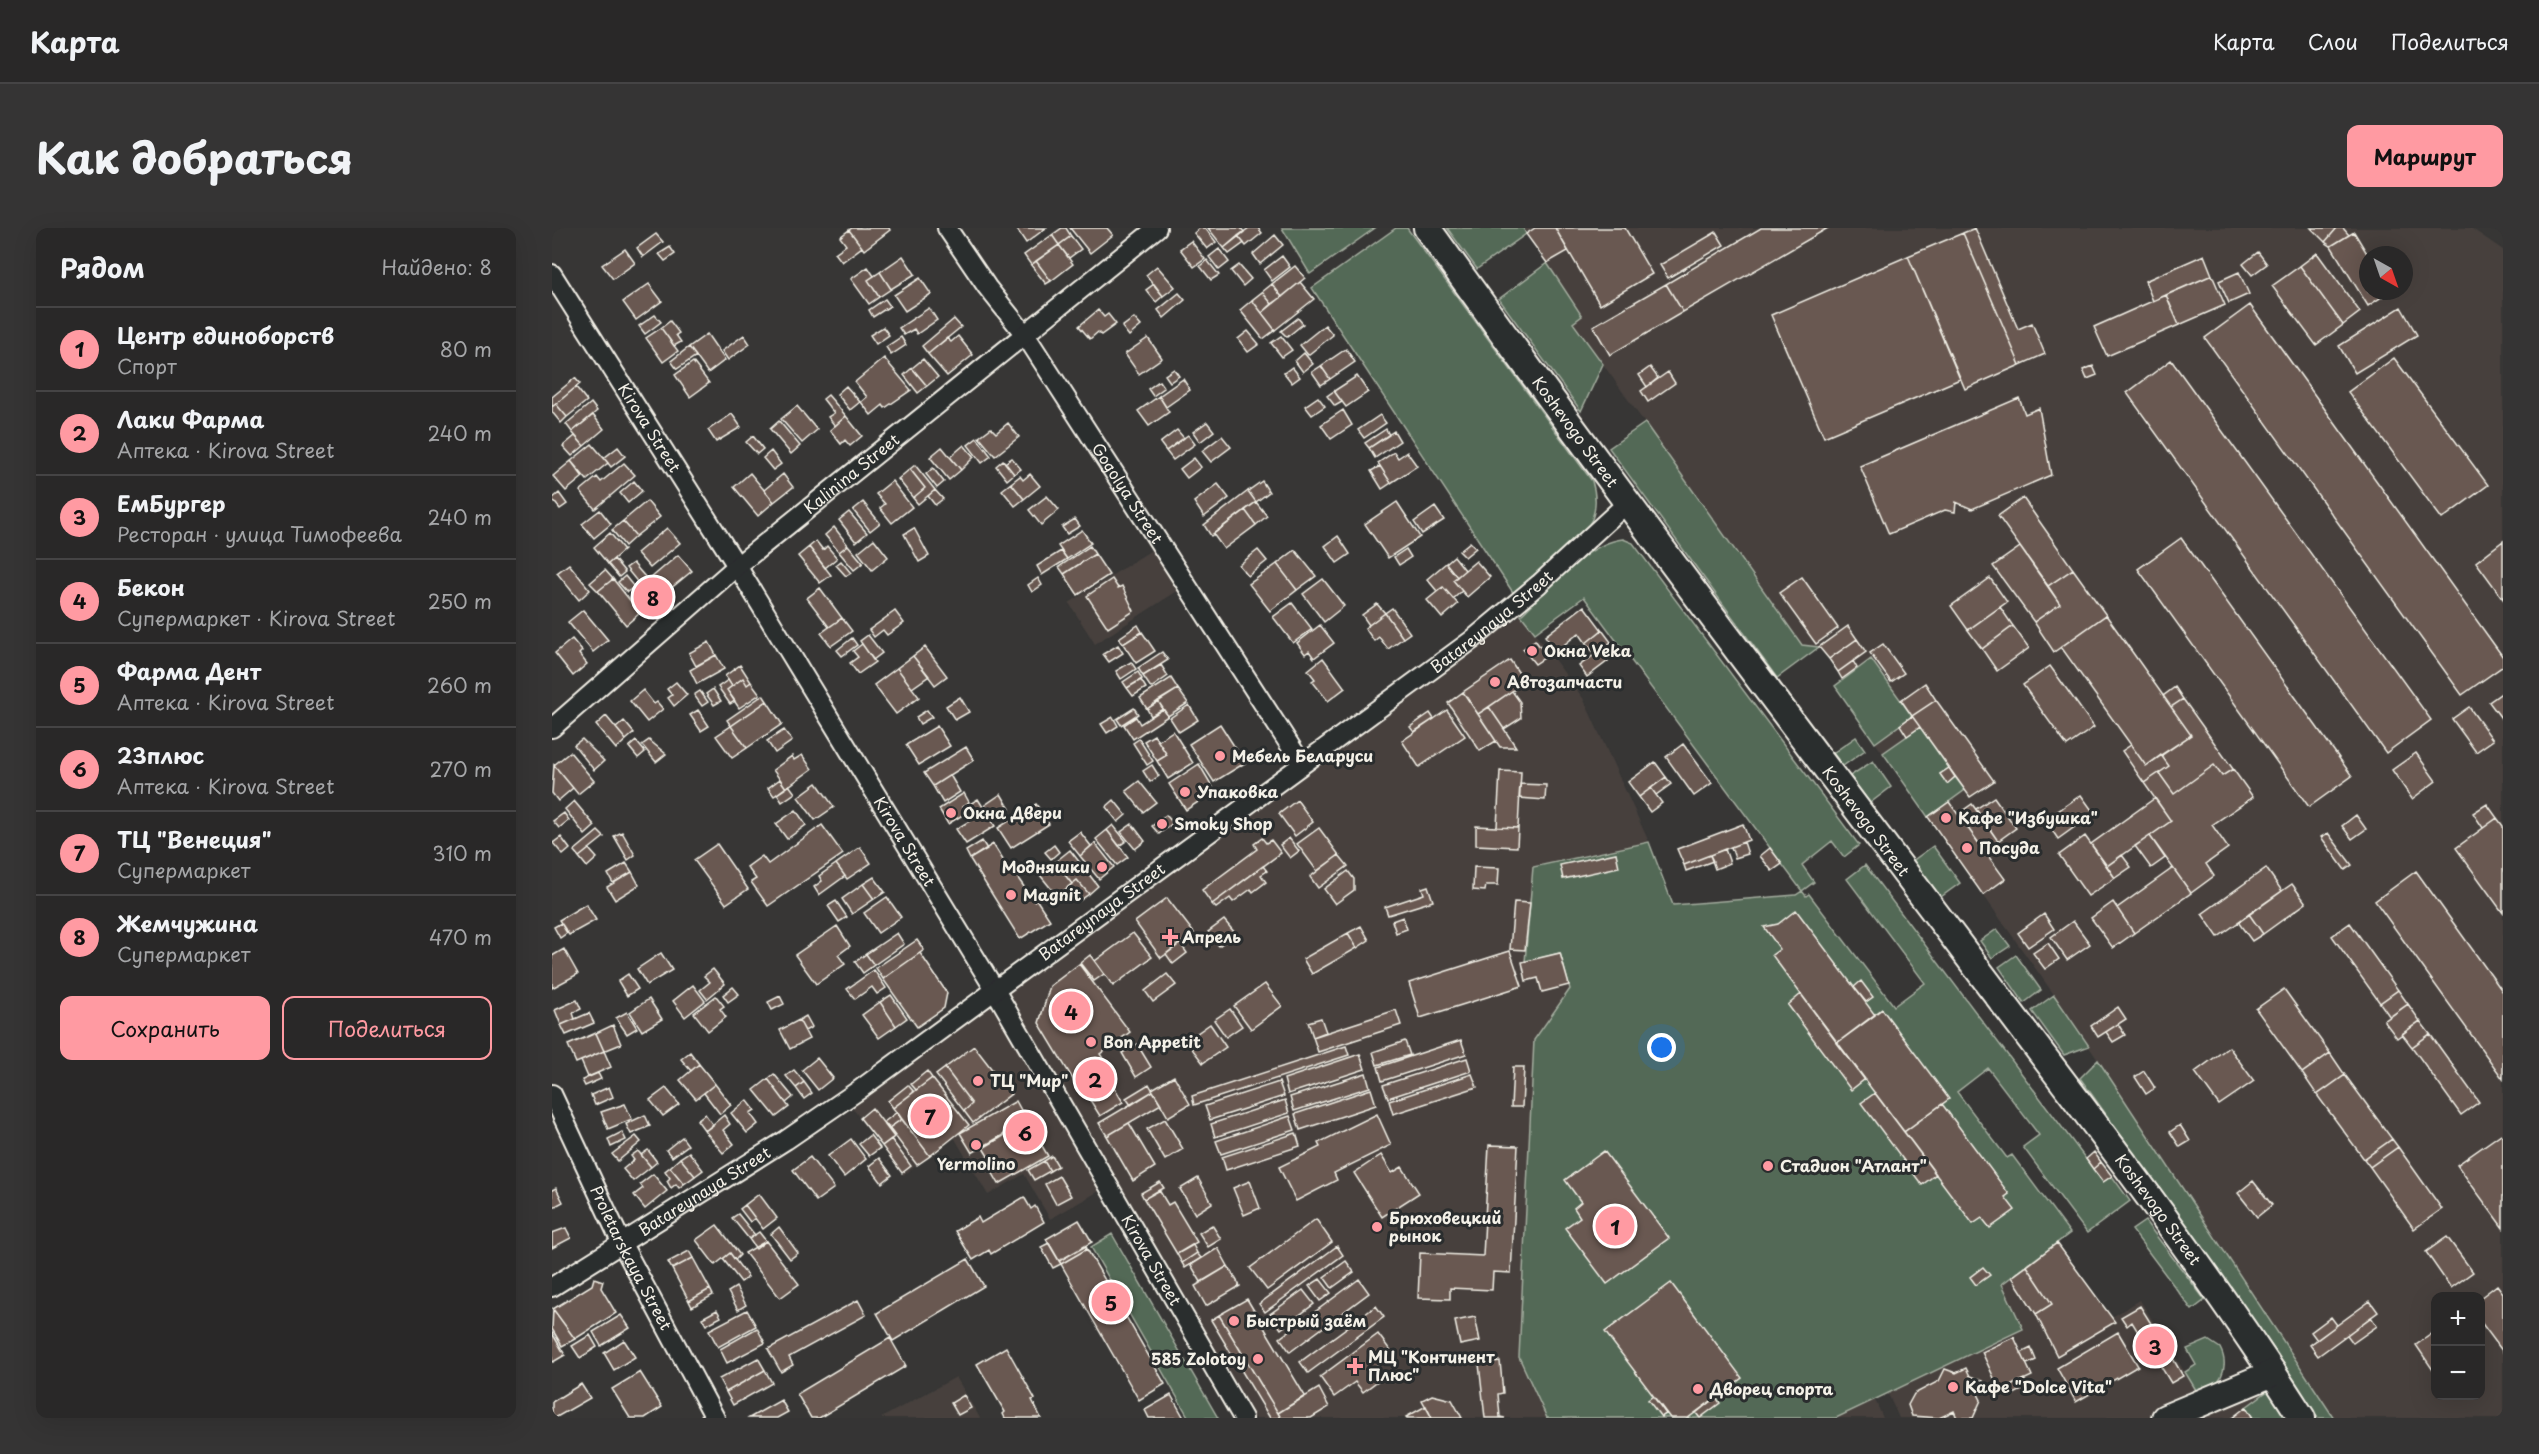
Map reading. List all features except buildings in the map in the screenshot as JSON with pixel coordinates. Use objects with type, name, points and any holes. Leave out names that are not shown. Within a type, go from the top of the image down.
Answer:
[{"type":"street","name":"Gogolya Street","points":[[947,228],[993,296],[1026,336],[1302,764]]},
{"type":"street","name":"Kalinina Street","points":[[552,728],[737,566],[1026,336],[1157,228]]},
{"type":"street","name":"Koshevogo Street","points":[[1427,228],[1626,504],[2128,1169],[2273,1372],[2302,1418]]},
{"type":"street","name":"Kirova Street","points":[[552,274],[737,566],[995,990],[1243,1418]]},
{"type":"street","name":"Batareynaya Street","points":[[552,1287],[806,1126],[995,990],[1494,622],[1626,504]]},
{"type":"street","name":"Proletarskaya Street","points":[[552,1094],[622,1244],[715,1418]]},
{"type":"street","points":[[2165,1418],[2273,1372]]},
{"type":"shaded area","points":[[1523,228],[2471,228],[2503,250],[2503,1418],[2334,1418],[2062,1006],[1835,686],[1843,680],[1838,672],[1820,647],[1803,646],[1573,322],[1582,315]]},
{"type":"shaded area","points":[[1156,547],[1182,588],[1095,644],[1069,603]]},
{"type":"shaded area","points":[[1521,615],[1583,698],[1649,842],[1533,867],[1525,962],[1560,953],[1570,989],[1534,1040],[1519,1357],[1547,1418],[1250,1418],[1004,994]]},
{"type":"shaded area","points":[[993,1003],[1101,1190],[1050,1219],[1024,1174],[988,1195],[954,1137],[904,1175],[850,1105]]},
{"type":"shaded area","points":[[2057,1243],[2112,1317],[2140,1300],[2199,1395],[2145,1418],[1899,1418],[1888,1394],[2023,1329],[2002,1284]]},
{"type":"shaded area","points":[[956,1377],[980,1418],[881,1418]]},
{"type":"shaded area","points":[[2265,1383],[2269,1390],[2253,1418],[2186,1418]]},
{"type":"shaded area","points":[[1875,1400],[1883,1418],[1836,1418]]},
{"type":"green space","points":[[1282,228],[1375,228],[1310,274]]},
{"type":"green space","points":[[1396,228],[1407,228],[1592,481],[1595,505],[1594,514],[1587,528],[1514,594],[1312,288]]},
{"type":"green space","points":[[1447,228],[1523,228],[1526,234],[1477,269]]},
{"type":"green space","points":[[1547,263],[1582,316],[1573,323],[1603,364],[1581,411],[1499,299]]},
{"type":"green space","points":[[1645,423],[1802,645],[1819,647],[1777,678],[1609,448]]},
{"type":"green space","points":[[1623,539],[1633,543],[1859,845],[1844,857],[1832,841],[1802,865],[1814,882],[1802,891],[1584,597],[1535,633],[1521,615],[1582,558],[1609,542]]},
{"type":"green space","points":[[1871,659],[1912,716],[1875,743],[1835,686]]},
{"type":"green space","points":[[1920,727],[1949,768],[1940,774],[1946,783],[1955,777],[1965,790],[1928,817],[1883,753]]},
{"type":"green space","points":[[1856,737],[1865,750],[1843,766],[1833,753]]},
{"type":"green space","points":[[1873,761],[1891,787],[1870,803],[1850,776]]},
{"type":"green space","name":"Стадион \"Атлант\"","points":[[1649,842],[1673,905],[1796,895],[1802,891],[1806,896],[1809,894],[1894,1006],[1925,983],[1847,879],[1865,865],[2103,1182],[2112,1176],[2130,1201],[2087,1233],[2023,1147],[2039,1135],[1988,1068],[1957,1092],[2007,1158],[2012,1155],[2070,1233],[2002,1284],[2023,1329],[1836,1418],[1547,1418],[1519,1357],[1534,1040],[1570,989],[1560,953],[1525,962],[1533,867]]},
{"type":"green space","points":[[1933,846],[1960,883],[1938,899],[1911,862]]},
{"type":"green space","points":[[1997,929],[2010,946],[1992,958],[1980,941]]},
{"type":"green space","points":[[2016,955],[2041,990],[2024,1003],[1999,967]]},
{"type":"green space","points":[[2054,995],[2089,1046],[2064,1055],[2032,1011]]},
{"type":"green space","points":[[2098,1060],[2334,1418],[2318,1418],[2278,1355],[2080,1078]]},
{"type":"green space","points":[[2145,1221],[2205,1300],[2192,1310],[2132,1230]]},
{"type":"green space","points":[[1112,1234],[1218,1418],[1189,1418],[1091,1247]]},
{"type":"green space","points":[[2208,1340],[2220,1348],[2224,1363],[2223,1370],[2217,1382],[2199,1395],[2185,1372],[2196,1365],[2187,1349]]},
{"type":"green space","points":[[2269,1390],[2287,1418],[2253,1418],[2246,1407]]},
{"type":"place","name":"Жемчужина","points":[[653,597]]},
{"type":"place","name":"Окна Veka","points":[[1532,651]]},
{"type":"place","name":"Автозапчасти","points":[[1495,682]]},
{"type":"place","name":"Мебель Беларуси","points":[[1220,756]]},
{"type":"place","name":"Упаковка","points":[[1185,792]]},
{"type":"place","name":"Окна Двери","points":[[951,813]]},
{"type":"place","name":"Кафе \"Избушка\"","points":[[1946,818]]},
{"type":"place","name":"Smoky Shop","points":[[1162,824]]},
{"type":"place","name":"Посуда","points":[[1967,848]]},
{"type":"place","name":"Модняшки","points":[[1102,867]]},
{"type":"place","name":"Magnit","points":[[1011,895]]},
{"type":"place","name":"Апрель","points":[[1170,937]]},
{"type":"place","name":"Бекон","points":[[1071,1011]]},
{"type":"place","name":"Bon Appetit","points":[[1091,1042]]},
{"type":"place","name":"Лаки Фарма","points":[[1095,1079]]},
{"type":"place","name":"ТЦ \"Мир\"","points":[[978,1081]]},
{"type":"place","name":"ТЦ \"Венеция\"","points":[[930,1116]]},
{"type":"place","name":"23плюс","points":[[1025,1132]]},
{"type":"place","name":"Yermolino","points":[[976,1145]]},
{"type":"place","name":"Стадион \"Атлант\"","points":[[1768,1166]]},
{"type":"place","name":"Центр единоборств","points":[[1615,1226]]},
{"type":"place","name":"Брюховецкий рынок","points":[[1377,1227]]},
{"type":"place","name":"Фарма Дент","points":[[1111,1302]]},
{"type":"place","name":"Быстрый заём","points":[[1234,1321]]},
{"type":"place","name":"ЕмБургер","points":[[2155,1346]]},
{"type":"place","name":"585 Zolotoy","points":[[1258,1359]]},
{"type":"place","name":"МЦ \"Континент Плюс\"","points":[[1355,1366]]},
{"type":"place","name":"Кафе \"Dolce Vita\"","points":[[1953,1387]]},
{"type":"place","name":"Дворец спорта","points":[[1698,1389]]}]
